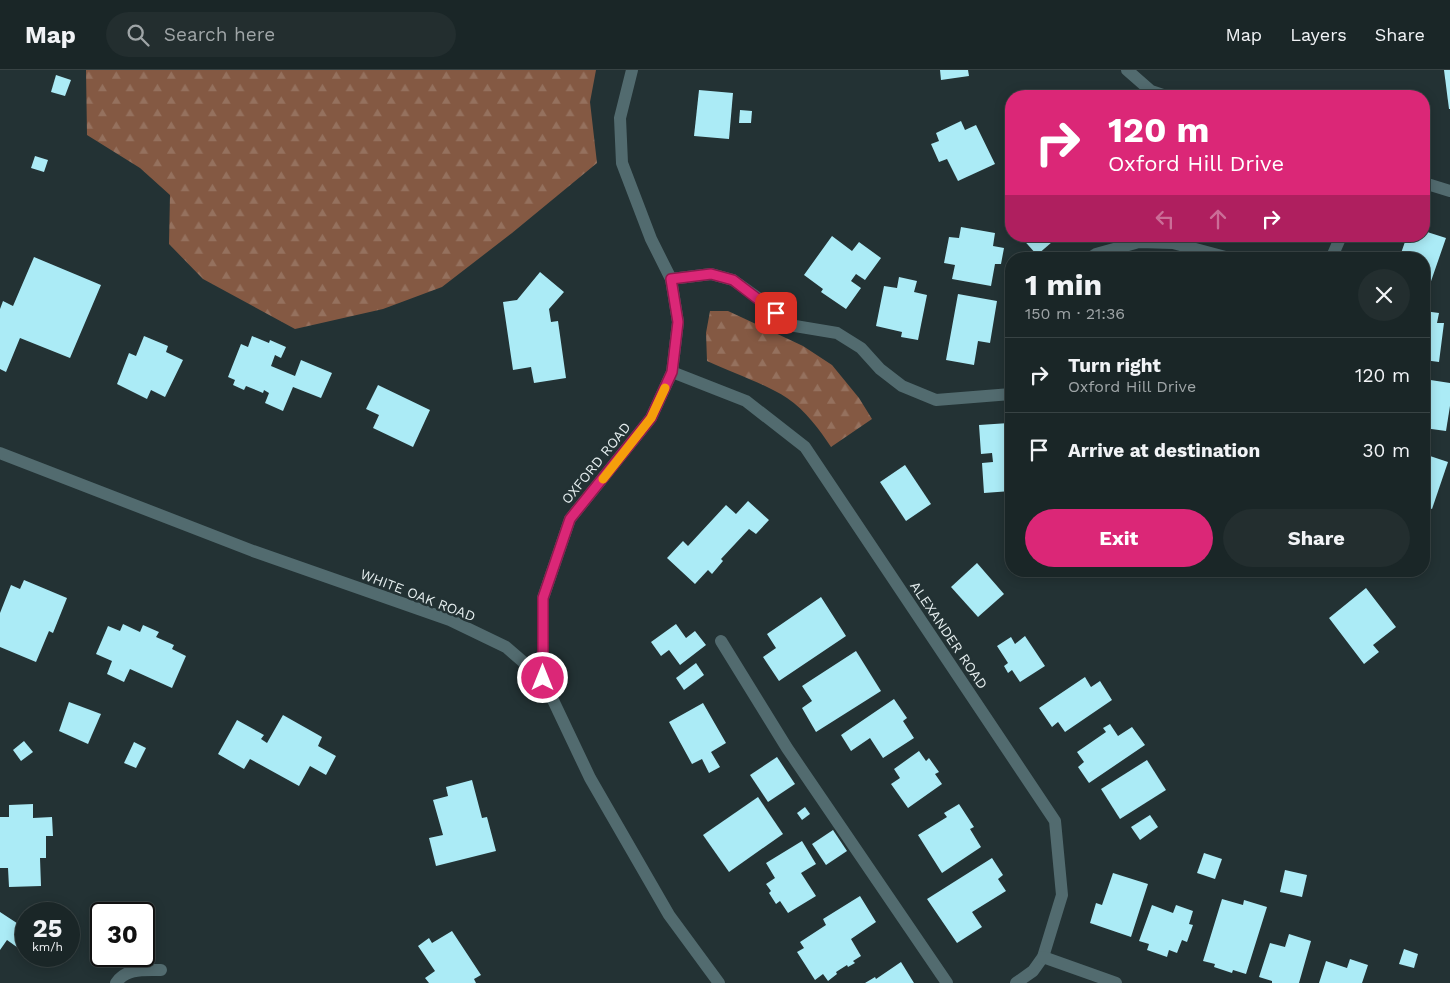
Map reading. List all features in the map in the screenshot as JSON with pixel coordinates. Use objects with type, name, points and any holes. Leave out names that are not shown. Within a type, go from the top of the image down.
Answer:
[{"type":"street","name":"OXFORD ROAD","points":[[543,678],[543,598],[570,519],[651,418],[672,372],[678,322],[671,279],[651,240],[622,164],[620,118],[632,70]]},
{"type":"street","points":[[1127,70],[1149,90]]},
{"type":"street","points":[[1430,185],[1450,192]]},
{"type":"street","points":[[1103,252],[1139,242],[1173,243],[1207,252]]},
{"type":"street","points":[[671,279],[711,274],[733,280],[762,301],[789,325],[837,334],[862,348],[880,369],[902,386],[936,400],[1005,394]]},
{"type":"street","name":"ALEXANDER ROAD","points":[[672,372],[746,401],[804,446],[1055,821],[1062,896],[1043,957],[1033,971],[1016,983]]},
{"type":"street","name":"WHITE OAK ROAD","points":[[0,453],[253,551],[450,620],[506,647],[543,678],[595,786],[669,914],[719,983]]},
{"type":"street","points":[[721,641],[787,748],[947,983]]},
{"type":"street","points":[[1043,957],[1116,983]]},
{"type":"street","points":[[116,983],[124,974],[134,971],[161,970]]},
{"type":"green space","points":[[86,70],[596,70],[590,102],[597,163],[512,233],[442,287],[383,309],[295,329],[203,279],[169,244],[170,195],[140,168],[87,135]]},
{"type":"green space","points":[[710,311],[728,311],[803,346],[832,365],[859,398],[872,419],[831,447],[806,414],[787,398],[707,361],[706,333]]},
{"type":"building","points":[[940,70],[968,70],[969,76],[941,80]]},
{"type":"building","points":[[1444,70],[1450,70],[1450,109],[1449,109]]},
{"type":"building","points":[[56,75],[71,80],[65,96],[51,92]]},
{"type":"building","points":[[699,90],[733,93],[729,139],[694,136]]},
{"type":"building","points":[[740,110],[752,111],[751,123],[739,123]]},
{"type":"building","points":[[961,121],[965,130],[976,125],[995,164],[958,181],[947,159],[939,162],[931,144],[939,141],[936,133]]},
{"type":"building","points":[[35,156],[48,160],[44,172],[31,168]]},
{"type":"building","points":[[961,227],[995,233],[993,246],[1004,248],[1001,264],[995,264],[991,286],[952,279],[955,265],[944,263],[949,237],[959,238]]},
{"type":"building","points":[[1430,233],[1446,238],[1430,284],[1430,252],[1401,252],[1405,242],[1430,242]]},
{"type":"building","points":[[832,236],[852,251],[859,242],[881,258],[865,280],[856,274],[851,281],[861,288],[846,309],[821,292],[823,289],[804,275]]},
{"type":"building","points":[[1025,242],[1052,242],[1040,252],[1034,252]]},
{"type":"building","points":[[34,257],[101,285],[70,358],[20,338],[6,372],[0,369],[0,309],[3,301],[13,306]]},
{"type":"building","points":[[540,272],[564,292],[549,309],[551,322],[558,321],[566,378],[534,383],[531,367],[513,370],[503,302],[517,300]]},
{"type":"building","points":[[899,277],[917,281],[914,292],[927,295],[918,340],[901,337],[902,332],[876,326],[884,286],[897,288]]},
{"type":"building","points":[[958,294],[997,301],[990,343],[978,341],[974,365],[946,360]]},
{"type":"building","points":[[1430,312],[1439,313],[1437,323],[1444,323],[1439,362],[1430,361]]},
{"type":"building","points":[[144,336],[168,346],[166,352],[183,360],[165,397],[151,390],[147,399],[117,384],[129,353],[136,356]]},
{"type":"building","points":[[252,336],[269,343],[270,340],[286,347],[281,358],[275,355],[271,366],[295,376],[301,360],[332,373],[321,398],[293,387],[283,411],[265,403],[269,393],[264,390],[263,393],[246,386],[244,390],[233,385],[235,380],[228,377],[241,344],[248,347]]},
{"type":"building","points":[[1430,380],[1450,383],[1450,406],[1446,431],[1430,429]]},
{"type":"building","points":[[378,385],[430,410],[413,447],[373,428],[379,415],[366,409]]},
{"type":"building","points":[[1005,423],[1005,491],[984,493],[982,463],[993,462],[992,453],[981,454],[979,425]]},
{"type":"building","points":[[1430,456],[1448,462],[1432,509],[1430,508]]},
{"type":"building","points":[[905,465],[931,504],[906,521],[880,482]]},
{"type":"building","points":[[748,501],[769,520],[756,534],[749,529],[721,559],[723,561],[712,574],[708,570],[695,584],[667,558],[683,541],[688,546],[726,505],[736,514]]},
{"type":"building","points":[[977,563],[1004,594],[978,617],[951,587]]},
{"type":"building","points":[[24,580],[67,598],[53,633],[49,631],[36,662],[0,647],[0,613],[11,585],[20,589]]},
{"type":"building","points":[[1366,588],[1396,627],[1373,645],[1379,652],[1364,664],[1329,618]]},
{"type":"building","points":[[821,597],[846,636],[779,681],[763,657],[776,648],[767,634]]},
{"type":"building","points":[[123,624],[140,632],[143,625],[159,632],[156,637],[174,645],[172,649],[186,656],[172,688],[130,669],[124,682],[107,674],[112,661],[96,654],[108,626],[120,631]]},
{"type":"building","points":[[676,624],[686,638],[695,631],[706,645],[680,665],[669,650],[661,656],[651,642]]},
{"type":"building","points":[[1025,636],[1045,666],[1020,682],[1012,670],[1008,673],[1004,666],[1008,663],[997,646],[1011,637],[1015,644]]},
{"type":"building","points":[[856,651],[881,691],[816,732],[802,708],[812,701],[802,686]]},
{"type":"building","points":[[696,663],[704,675],[684,690],[676,678]]},
{"type":"building","points":[[1085,677],[1091,687],[1100,681],[1112,700],[1065,732],[1058,722],[1052,727],[1039,708]]},
{"type":"building","points":[[894,699],[907,718],[903,721],[914,738],[883,758],[870,738],[851,751],[841,735]]},
{"type":"building","points":[[69,702],[101,714],[88,744],[59,731]]},
{"type":"building","points":[[703,703],[726,743],[711,752],[720,767],[709,773],[702,759],[692,764],[669,722]]},
{"type":"building","points":[[283,715],[322,737],[318,746],[336,756],[326,775],[310,766],[299,786],[250,759],[244,769],[218,754],[237,720],[264,735],[261,739],[267,743]]},
{"type":"building","points":[[1110,724],[1118,736],[1132,727],[1145,745],[1089,783],[1078,767],[1084,762],[1077,752],[1106,732],[1103,728]]},
{"type":"building","points":[[24,741],[33,752],[21,761],[13,750]]},
{"type":"building","points":[[134,742],[146,748],[136,768],[124,763]]},
{"type":"building","points":[[919,751],[926,761],[929,758],[939,772],[935,774],[942,784],[908,808],[891,784],[900,778],[894,769]]},
{"type":"building","points":[[777,757],[795,784],[768,802],[750,775]]},
{"type":"building","points":[[1147,760],[1166,790],[1120,819],[1101,789]]},
{"type":"building","points":[[472,780],[482,818],[487,817],[496,851],[436,866],[429,838],[443,835],[433,800],[448,796],[446,787]]},
{"type":"building","points":[[758,797],[783,834],[729,872],[703,835]]},
{"type":"building","points":[[33,804],[33,818],[52,817],[53,836],[46,836],[46,858],[40,858],[41,886],[9,887],[8,868],[0,868],[0,817],[9,817],[9,805]]},
{"type":"building","points":[[959,804],[974,827],[970,829],[981,847],[942,873],[918,835],[947,817],[944,813]]},
{"type":"building","points":[[805,807],[810,814],[802,820],[797,813]]},
{"type":"building","points":[[1150,815],[1158,827],[1140,840],[1131,827]]},
{"type":"building","points":[[833,830],[847,851],[826,865],[812,844]]},
{"type":"building","points":[[802,841],[816,864],[801,873],[816,896],[788,913],[780,901],[776,904],[769,893],[771,891],[766,884],[775,878],[766,863]]},
{"type":"building","points":[[1204,853],[1222,859],[1215,879],[1197,873]]},
{"type":"building","points":[[992,858],[1003,875],[998,879],[1006,891],[972,912],[982,927],[957,943],[927,899]]},
{"type":"building","points":[[1285,870],[1307,875],[1302,897],[1280,892]]},
{"type":"building","points":[[1113,873],[1148,884],[1131,937],[1090,923],[1096,903],[1102,905]]},
{"type":"building","points":[[860,896],[876,922],[851,939],[861,956],[853,961],[855,963],[848,967],[847,965],[836,972],[837,974],[828,981],[823,974],[815,980],[797,952],[804,948],[800,942],[826,925],[823,919]]},
{"type":"building","points":[[1222,899],[1243,905],[1244,900],[1267,907],[1246,974],[1233,970],[1232,973],[1214,967],[1215,964],[1203,961]]},
{"type":"building","points":[[1152,905],[1173,913],[1176,905],[1193,911],[1189,924],[1193,925],[1187,942],[1182,940],[1177,953],[1169,950],[1167,957],[1147,950],[1149,944],[1139,941]]},
{"type":"building","points":[[0,912],[15,922],[15,946],[7,940],[0,950]]},
{"type":"building","points":[[452,931],[481,975],[474,979],[476,983],[429,983],[425,978],[435,971],[418,946],[429,938],[432,943]]},
{"type":"building","points":[[1289,934],[1311,941],[1299,983],[1272,983],[1272,981],[1259,977],[1270,943],[1285,947]]},
{"type":"building","points":[[1404,949],[1418,954],[1414,968],[1399,964]]},
{"type":"building","points":[[1350,959],[1368,965],[1362,983],[1319,983],[1326,961],[1347,968]]},
{"type":"building","points":[[901,962],[914,983],[865,983],[875,977],[876,979]]},
{"type":"slow traffic","points":[[603,479],[651,418],[665,388]]},
{"type":"route","points":[[543,678],[543,598],[570,519],[651,418],[672,372],[678,322],[671,279],[711,274],[733,280],[776,313]]}]
